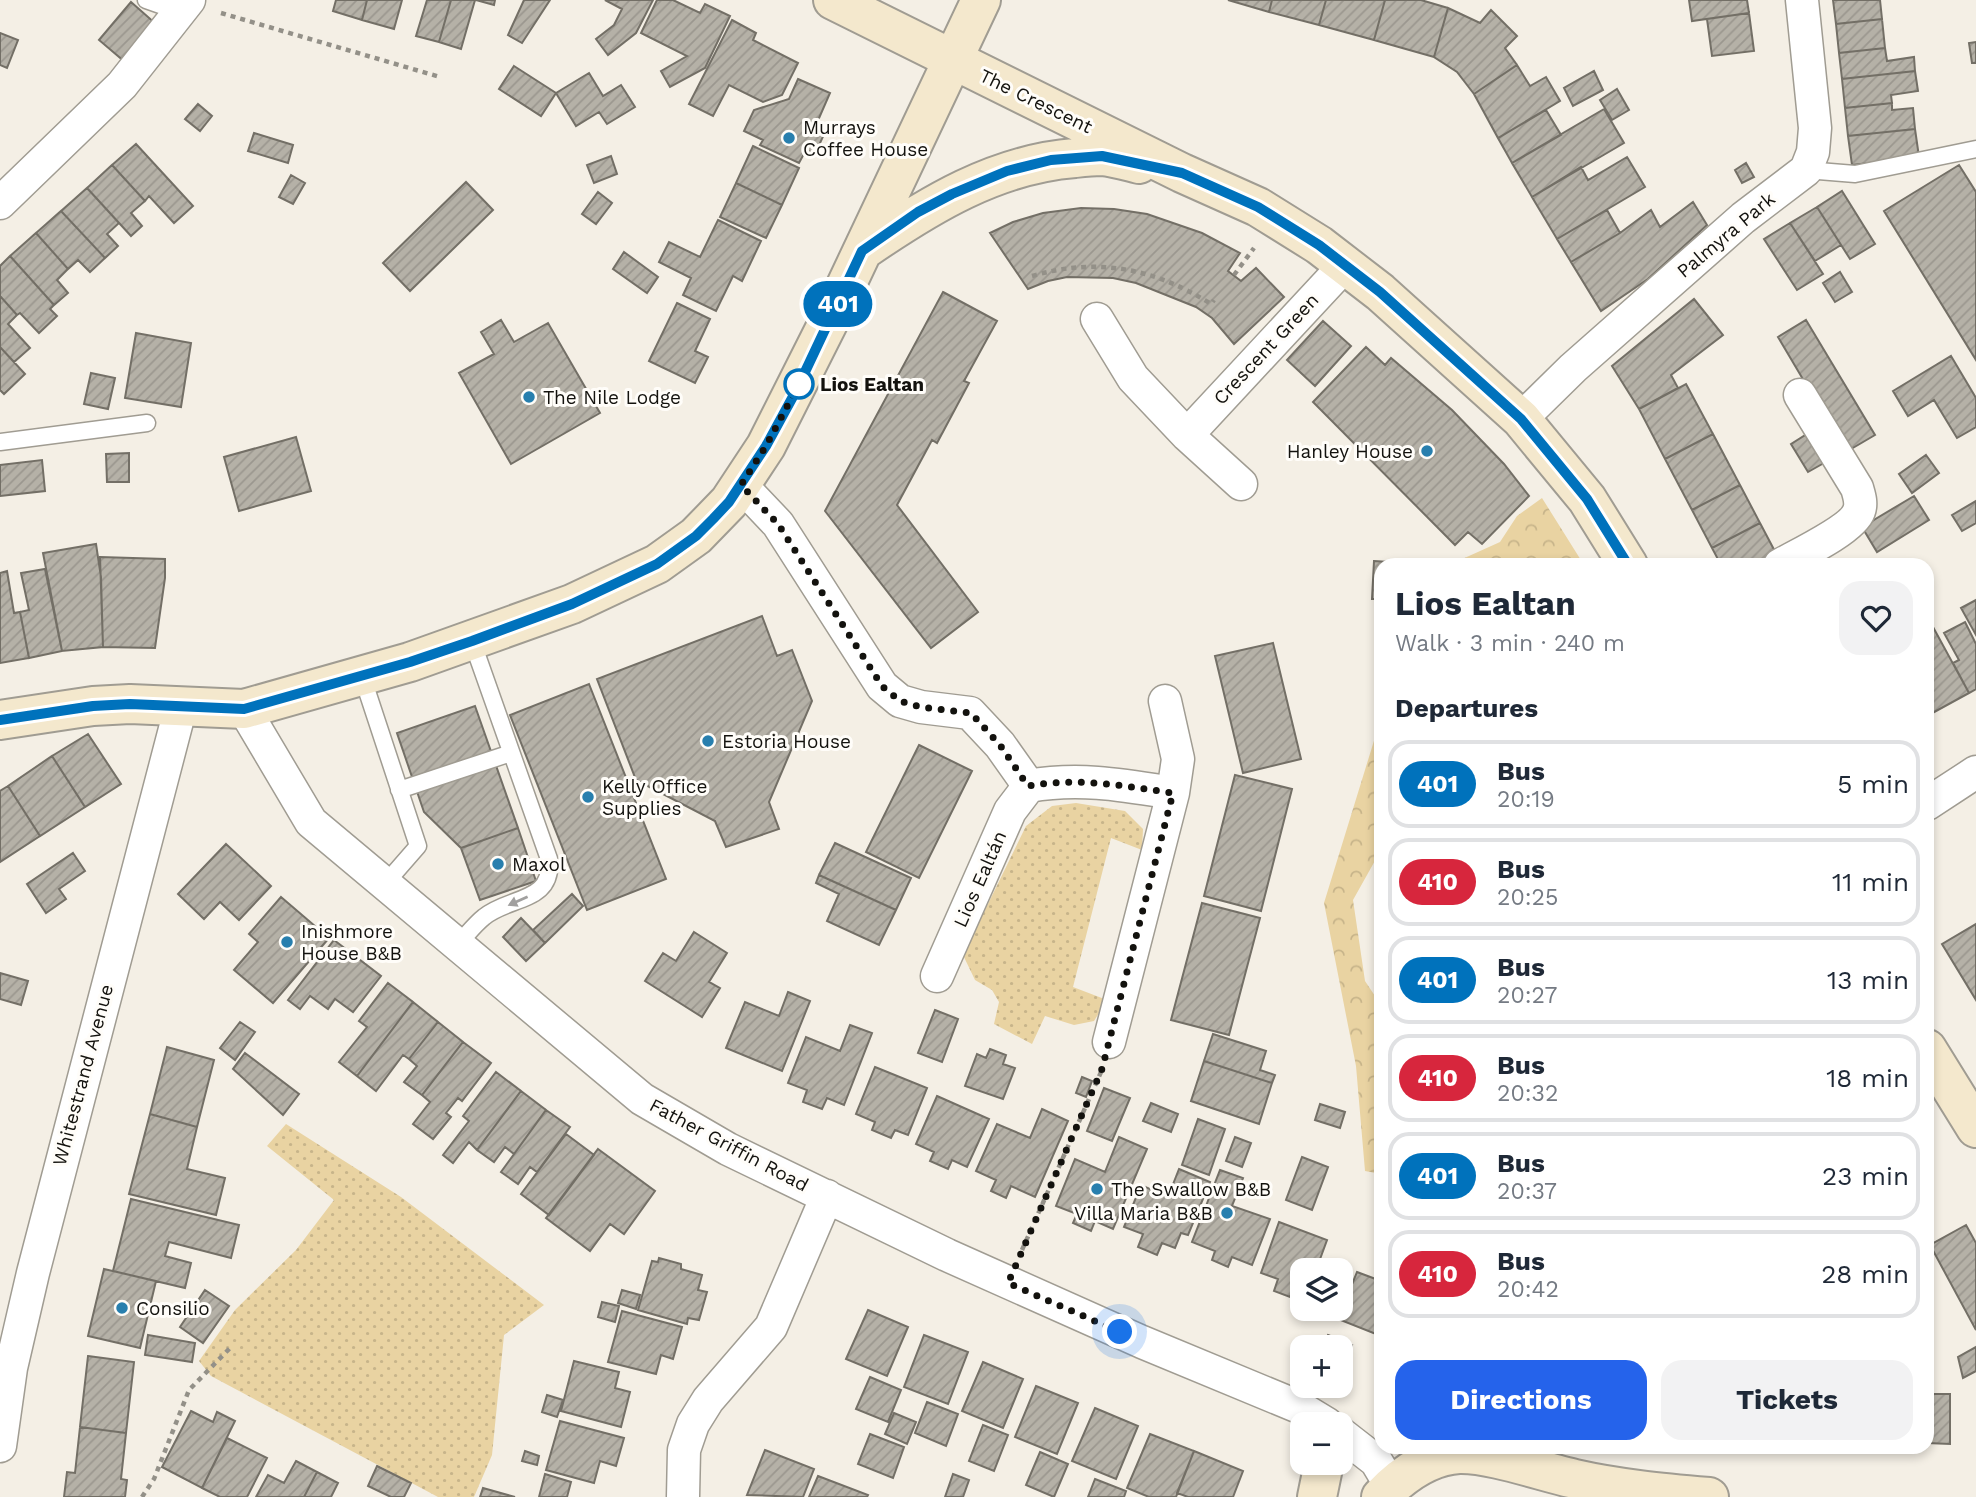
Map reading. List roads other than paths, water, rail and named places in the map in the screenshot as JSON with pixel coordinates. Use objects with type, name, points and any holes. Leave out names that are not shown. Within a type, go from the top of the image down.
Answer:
[{"type":"main road","name":"The Crescent","points":[[833,0],[1276,217],[1346,264],[1521,419],[1587,499],[1624,558]]},
{"type":"main road","points":[[0,720],[93,706],[130,704],[244,709],[362,676],[472,641],[572,604],[657,564],[696,536],[729,502],[741,485],[796,391],[981,0]]},
{"type":"main road","points":[[862,251],[918,212],[952,194],[1007,171],[1051,160],[1102,156],[1182,173]]},
{"type":"main road","points":[[1934,1058],[1971,1106]]},
{"type":"main road","points":[[1386,1492],[1413,1469],[1440,1457],[1461,1454],[1611,1487],[1709,1497]]},
{"type":"main road","points":[[1317,1497],[1322,1475]]},
{"type":"street","points":[[1802,0],[1815,128],[1813,152],[1806,170]]},
{"type":"street","points":[[0,203],[122,85],[185,5]]},
{"type":"street","name":"Palmyra Park","points":[[1521,419],[1573,368],[1743,218],[1806,170]]},
{"type":"street","name":"Crescent Green","points":[[1187,435],[1346,264]]},
{"type":"street","points":[[1097,319],[1133,378],[1187,435],[1241,484]]},
{"type":"street","points":[[1792,558],[1849,524],[1859,512],[1860,501],[1857,488],[1800,395]]},
{"type":"street","points":[[741,485],[778,524],[882,686],[900,701],[921,707],[971,713],[1000,745],[1028,786],[1059,780],[1102,782],[1173,793]]},
{"type":"street","points":[[1109,1042],[1173,793],[1178,760],[1165,701]]},
{"type":"street","name":"Whitestrand Avenue","points":[[0,1446],[5,1367],[181,706]]},
{"type":"street","name":"Father Griffin Road","points":[[244,709],[311,822],[642,1099],[729,1149],[1008,1283],[1307,1412]]},
{"type":"street","points":[[1934,799],[1976,772]]},
{"type":"street","name":"Lios Ealtán","points":[[937,976],[1010,811],[1028,786]]},
{"type":"street","points":[[683,1497],[684,1450],[693,1424],[708,1400],[771,1328],[827,1196]]},
{"type":"street","points":[[1353,1443],[1376,1461],[1386,1492]]},
{"type":"lane","points":[[146,0],[185,5]]},
{"type":"lane","points":[[1806,170],[1855,174],[1976,149]]},
{"type":"lane","points":[[0,442],[147,423]]},
{"type":"lane","points":[[457,945],[485,916],[528,897],[547,882],[550,872],[549,859],[472,641]]},
{"type":"lane","points":[[362,676],[418,846],[384,884]]},
{"type":"lane","points":[[399,790],[511,753]]},
{"type":"place","name":"Murrays Coffee House","points":[[789,138]]},
{"type":"place","name":"Lios Ealtan","points":[[799,384]]},
{"type":"place","name":"The Nile Lodge","points":[[529,397]]},
{"type":"place","name":"Hanley House","points":[[1427,451]]},
{"type":"place","name":"Estoria House","points":[[708,741]]},
{"type":"place","name":"Kelly Office Supplies","points":[[588,797]]},
{"type":"place","name":"Maxol","points":[[498,864]]},
{"type":"place","name":"Inishmore House B&B","points":[[287,942]]},
{"type":"place","name":"The Swallow B&B","points":[[1097,1189]]},
{"type":"place","name":"Villa Maria B&B","points":[[1227,1213]]},
{"type":"place","name":"Consilio","points":[[122,1308]]}]
